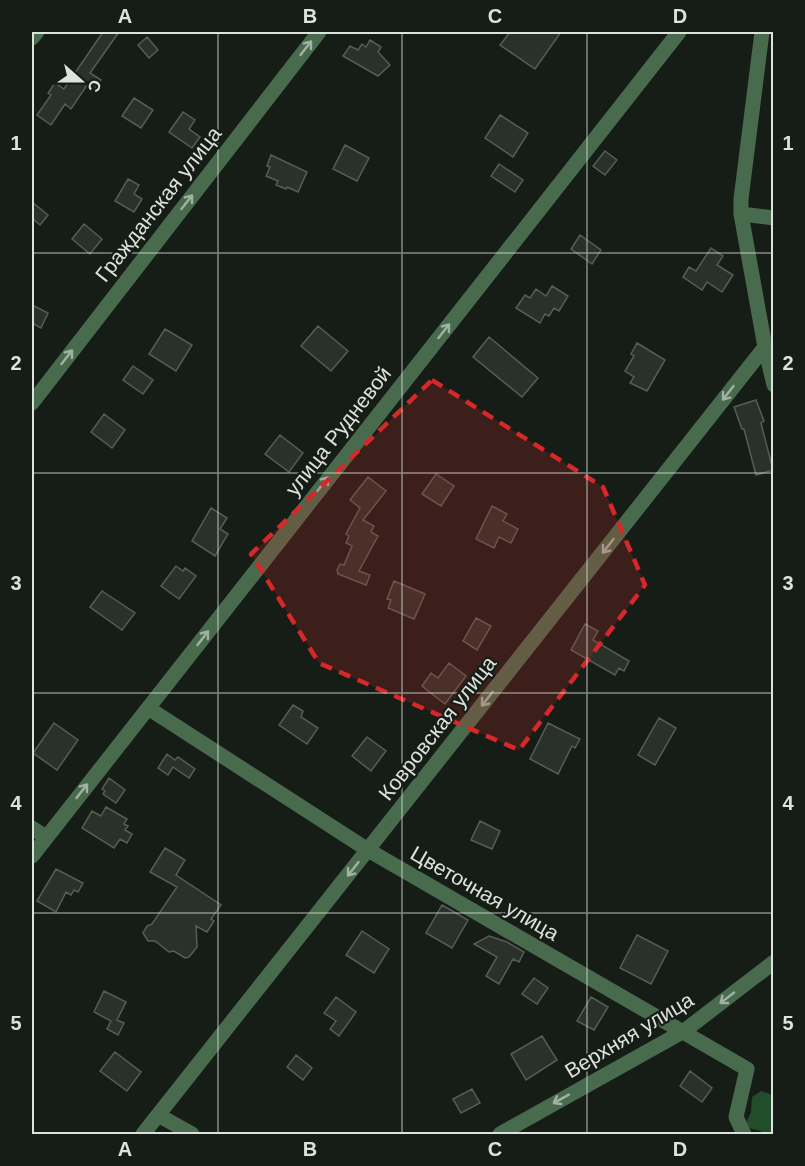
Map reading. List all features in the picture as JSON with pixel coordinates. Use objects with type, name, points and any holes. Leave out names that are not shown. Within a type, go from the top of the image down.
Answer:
[{"type":"street","points":[[32,38],[37,32]]},
{"type":"street","name":"Гражданская улица","points":[[32,403],[319,32]]},
{"type":"street","name":"улица Рудневой","points":[[32,856],[679,32]]},
{"type":"street","points":[[762,32],[741,214],[774,385]]},
{"type":"street","points":[[741,214],[774,218]]},
{"type":"street","name":"Ковровская улица","points":[[143,1134],[765,347]]},
{"type":"street","name":"Цветочная улица","points":[[148,708],[368,850],[747,1069],[736,1117],[744,1134]]},
{"type":"street","points":[[32,828],[46,837]]},
{"type":"street","name":"Верхняя улица","points":[[508,1133],[684,1031],[774,962]]},
{"type":"street","points":[[158,1115],[192,1134]]},
{"type":"highlighted area","points":[[432,380],[603,487],[645,585],[519,750],[319,663],[251,554]]},
{"type":"shaded area","points":[[761,1091],[773,1095],[773,1134],[761,1134],[761,1131],[748,1128],[747,1121],[751,1112],[752,1097]]},
{"type":"building","points":[[103,32],[119,32],[90,73],[101,80],[94,90],[87,85],[71,109],[65,104],[51,125],[37,115],[51,95],[48,93],[55,83],[64,89]]},
{"type":"building","points":[[510,32],[561,32],[535,69],[500,45]]},
{"type":"building","points":[[147,37],[158,50],[149,58],[138,45]]},
{"type":"building","points":[[370,40],[381,47],[378,52],[390,65],[378,76],[343,56],[350,46],[358,50],[362,44],[366,47]]},
{"type":"building","points":[[134,98],[153,110],[141,128],[122,116]]},
{"type":"building","points":[[183,112],[195,120],[189,129],[200,137],[192,148],[169,132]]},
{"type":"building","points":[[500,115],[528,133],[513,157],[485,138]]},
{"type":"building","points":[[345,145],[369,158],[357,181],[333,169]]},
{"type":"building","points":[[605,151],[617,160],[605,175],[593,166]]},
{"type":"building","points":[[271,155],[307,172],[298,192],[276,185],[278,181],[266,176],[270,167],[267,166]]},
{"type":"building","points":[[499,164],[523,180],[515,192],[491,176]]},
{"type":"building","points":[[128,179],[139,185],[134,194],[142,199],[134,212],[115,201]]},
{"type":"building","points":[[32,202],[48,215],[40,225],[32,218]]},
{"type":"building","points":[[84,224],[102,239],[90,254],[72,239]]},
{"type":"building","points":[[580,235],[601,250],[592,264],[571,249]]},
{"type":"building","points":[[711,248],[723,256],[717,265],[733,275],[722,292],[707,282],[702,290],[683,277],[689,267],[696,271]]},
{"type":"building","points":[[552,286],[568,296],[559,311],[554,308],[549,316],[545,314],[540,323],[516,308],[525,295],[530,298],[536,289],[546,296]]},
{"type":"building","points":[[32,305],[48,313],[41,328],[32,323]]},
{"type":"building","points":[[318,326],[348,351],[331,371],[301,346]]},
{"type":"building","points":[[165,329],[192,345],[176,371],[149,354]]},
{"type":"building","points":[[489,337],[538,378],[522,397],[473,357]]},
{"type":"building","points":[[637,343],[665,360],[647,391],[630,383],[634,377],[625,371],[634,356],[631,354]]},
{"type":"building","points":[[133,366],[153,380],[143,394],[123,380]]},
{"type":"building","points":[[756,400],[764,421],[761,423],[773,470],[756,475],[744,429],[742,429],[734,407]]},
{"type":"building","points":[[104,414],[125,430],[112,448],[91,432]]},
{"type":"building","points":[[280,435],[303,453],[289,472],[265,454]]},
{"type":"building","points":[[436,474],[454,486],[441,506],[422,494]]},
{"type":"building","points":[[368,477],[386,491],[363,520],[374,526],[371,532],[378,536],[359,571],[370,575],[366,585],[338,574],[337,570],[340,564],[344,565],[352,546],[346,543],[349,536],[346,534],[360,508],[350,500]]},
{"type":"building","points":[[492,506],[507,514],[503,521],[518,529],[511,543],[499,537],[494,548],[476,539]]},
{"type":"building","points":[[211,508],[227,518],[220,529],[228,534],[215,556],[192,541]]},
{"type":"building","points":[[176,566],[183,571],[185,568],[196,576],[179,599],[161,586]]},
{"type":"building","points":[[394,581],[425,594],[414,619],[388,608],[391,600],[387,599]]},
{"type":"building","points":[[102,591],[135,613],[122,630],[90,607]]},
{"type":"building","points":[[476,618],[491,626],[477,650],[463,641]]},
{"type":"building","points":[[585,624],[598,631],[593,640],[629,661],[624,671],[619,668],[615,675],[571,650]]},
{"type":"building","points":[[449,663],[466,676],[445,704],[422,686],[431,673],[438,678]]},
{"type":"building","points":[[293,705],[303,711],[301,717],[318,728],[307,744],[279,725]]},
{"type":"building","points":[[659,718],[676,728],[655,765],[638,755]]},
{"type":"building","points":[[54,723],[78,740],[57,770],[33,753]]},
{"type":"building","points":[[548,723],[580,739],[575,748],[572,746],[558,774],[530,759]]},
{"type":"building","points":[[367,737],[386,751],[371,771],[352,756]]},
{"type":"building","points":[[167,754],[175,760],[178,757],[195,769],[189,778],[173,767],[168,775],[158,768]]},
{"type":"building","points":[[109,778],[125,790],[116,803],[103,794],[105,791],[102,789]]},
{"type":"building","points":[[106,807],[127,819],[124,824],[128,826],[125,830],[132,834],[127,843],[120,839],[114,848],[82,828],[92,811],[101,816]]},
{"type":"building","points":[[480,821],[500,831],[492,849],[471,840]]},
{"type":"building","points":[[165,848],[185,860],[176,875],[221,905],[211,919],[214,921],[207,932],[196,926],[197,947],[189,957],[185,958],[174,951],[169,952],[155,941],[148,941],[143,933],[147,926],[152,924],[177,887],[150,872]]},
{"type":"building","points":[[56,869],[83,883],[78,892],[74,890],[71,895],[66,892],[56,912],[37,901]]},
{"type":"building","points":[[442,905],[468,920],[452,948],[426,933]]},
{"type":"building","points":[[362,931],[389,949],[374,973],[346,955]]},
{"type":"building","points":[[637,935],[668,951],[651,984],[620,968]]},
{"type":"building","points":[[489,936],[507,942],[524,952],[519,962],[513,959],[499,984],[486,976],[497,957],[474,944]]},
{"type":"building","points":[[534,978],[548,988],[537,1004],[522,994]]},
{"type":"building","points":[[104,991],[126,1002],[117,1020],[124,1023],[118,1035],[107,1029],[111,1021],[94,1012]]},
{"type":"building","points":[[336,997],[356,1012],[339,1036],[330,1029],[336,1021],[324,1013]]},
{"type":"building","points":[[591,997],[608,1007],[594,1030],[577,1021]]},
{"type":"building","points":[[542,1036],[557,1060],[526,1080],[511,1054]]},
{"type":"building","points":[[115,1052],[141,1072],[127,1091],[100,1071]]},
{"type":"building","points":[[296,1055],[312,1068],[303,1080],[287,1067]]},
{"type":"building","points":[[690,1071],[712,1088],[702,1102],[680,1086]]},
{"type":"building","points":[[472,1089],[480,1103],[461,1113],[453,1099]]}]
